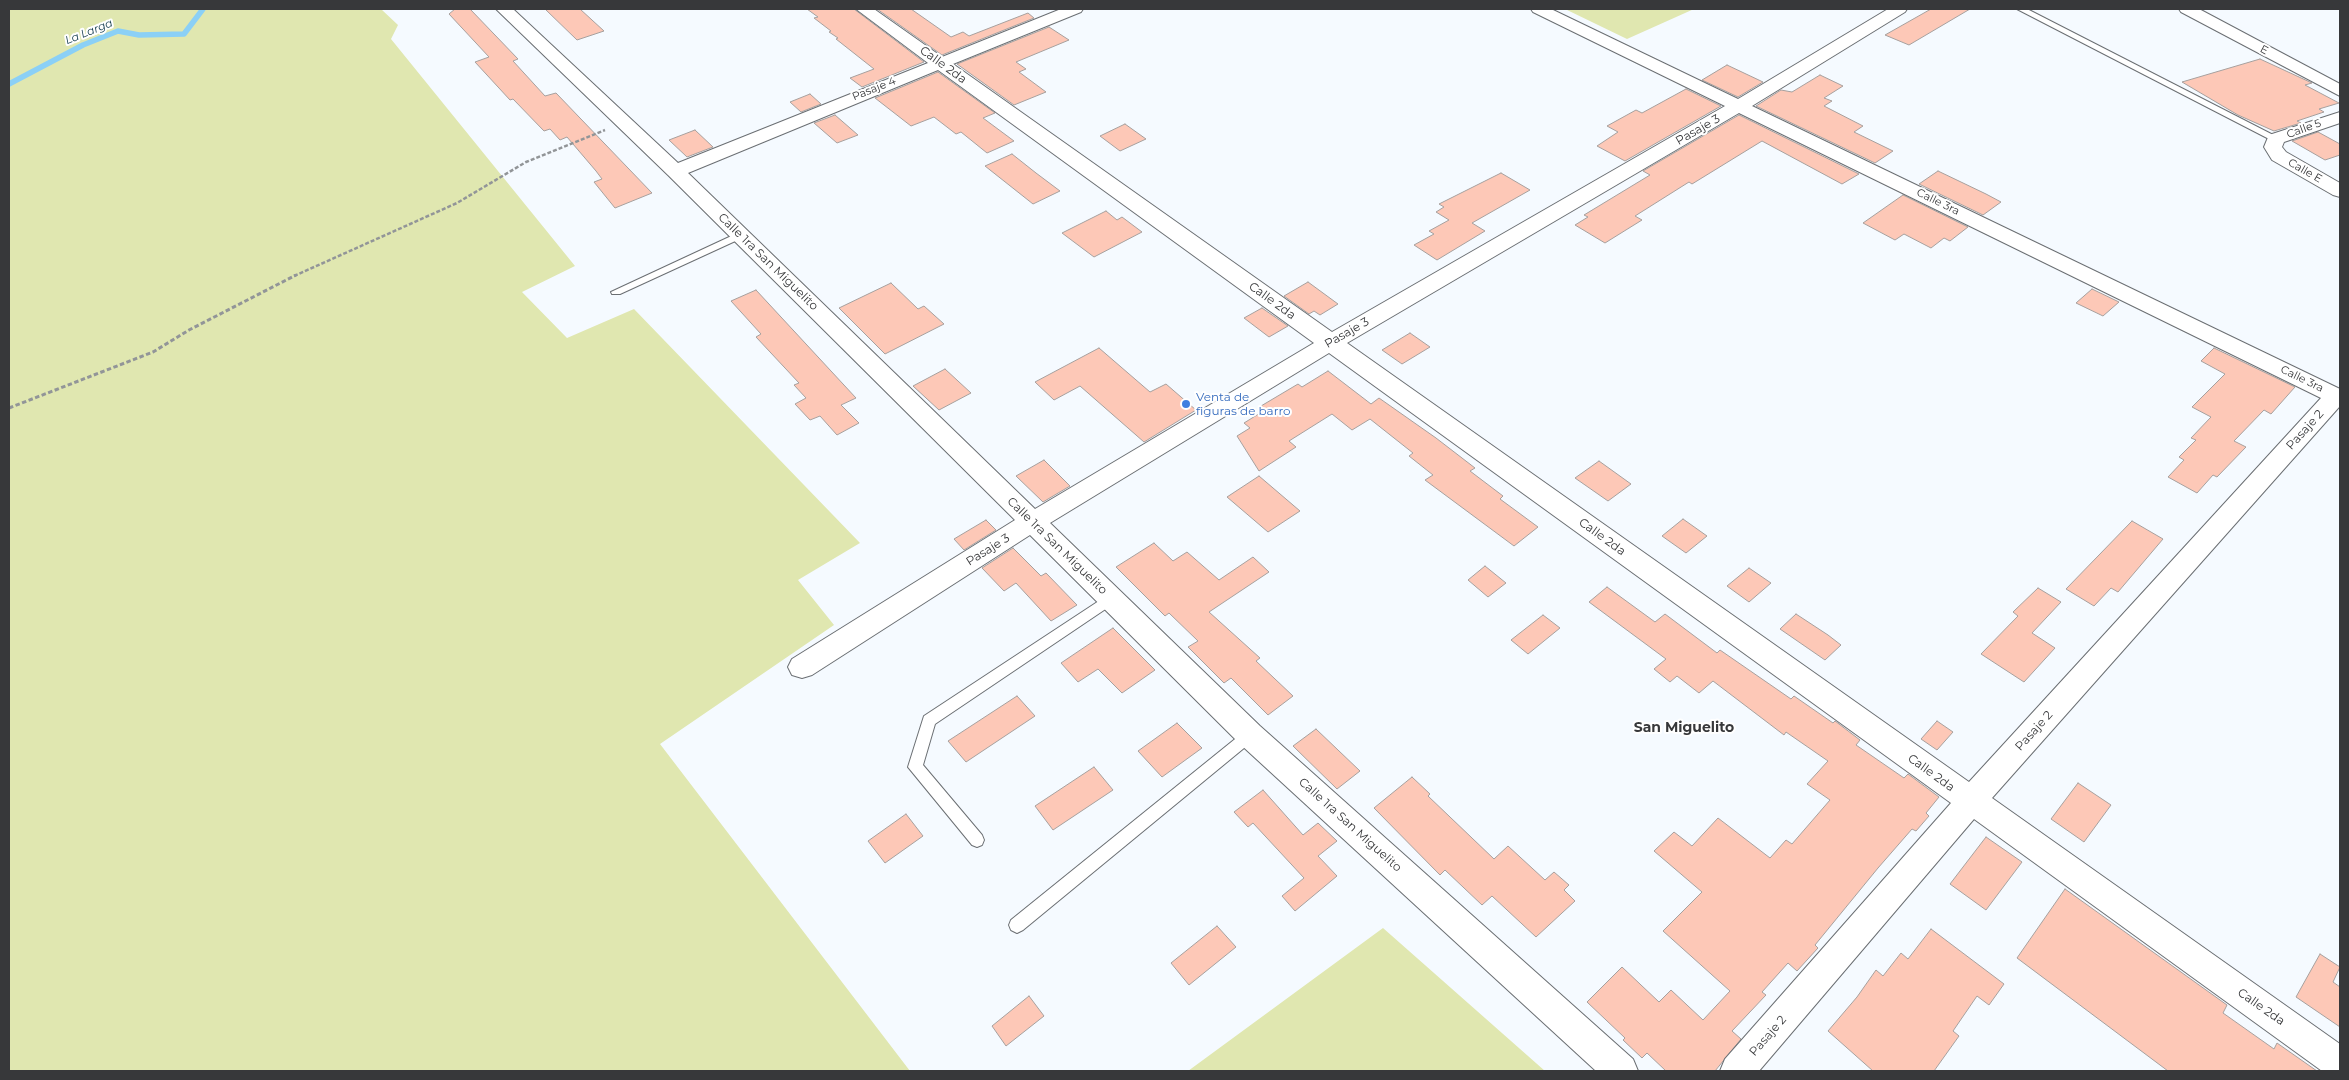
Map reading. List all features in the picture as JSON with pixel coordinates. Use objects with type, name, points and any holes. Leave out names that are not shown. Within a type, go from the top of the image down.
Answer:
[{"type":"street","name":"Calle 1ra San Miguelito","points":[[504,9],[740,235],[1250,734],[1621,1071]]},
{"type":"street","name":"Calle 2da","points":[[864,9],[2340,1064]]},
{"type":"street","name":"Pasaje 4","points":[[674,171],[1075,9]]},
{"type":"street","name":"Calle 3ra","points":[[1539,9],[2338,395]]},
{"type":"street","name":"Pasaje 3","points":[[802,667],[1032,522],[1330,343],[1739,106],[1899,9]]},
{"type":"street","name":"E","points":[[2187,9],[2340,91]]},
{"type":"street","name":"Calle 5","points":[[2274,143],[2340,116]]},
{"type":"street","name":"Calle E","points":[[2274,143],[2279,156],[2340,191]]},
{"type":"street","name":"Pasaje 2","points":[[1737,1071],[1971,801],[2338,395]]},
{"type":"lane","points":[[2021,9],[2274,143]]},
{"type":"lane","points":[[616,292],[740,235]]},
{"type":"lane","points":[[977,840],[915,767],[929,720],[1111,598]]},
{"type":"lane","points":[[1017,925],[1250,734]]},
{"type":"path","points":[[9,408],[153,352],[189,330],[317,264],[456,204],[526,162],[624,123]]},
{"type":"green space","points":[[9,9],[381,9],[398,25],[391,39],[575,266],[522,292],[567,338],[634,309],[860,543],[798,580],[834,625],[660,744],[910,1071],[9,1071]]},
{"type":"green space","points":[[1565,9],[1694,9],[1627,39]]},
{"type":"green space","points":[[1383,928],[1545,1071],[1188,1071]]},
{"type":"building","points":[[455,9],[470,9],[518,59],[513,61],[545,96],[556,93],[652,193],[615,208],[594,182],[602,179],[567,137],[560,140],[550,129],[544,131],[513,99],[510,100],[475,62],[489,57],[449,14]]},
{"type":"building","points":[[545,9],[580,9],[604,31],[577,40]]},
{"type":"building","points":[[807,9],[854,9],[924,62],[862,87],[850,78],[874,69],[836,39],[838,38],[829,32],[831,31],[814,18],[818,17]]},
{"type":"building","points":[[877,9],[911,9],[951,37],[963,32],[969,36],[1028,13],[1034,18],[942,55]]},
{"type":"building","points":[[1931,9],[1970,9],[1909,45],[1885,35]]},
{"type":"building","points":[[1049,27],[1069,40],[1016,62],[1026,69],[1019,72],[1046,92],[1014,105],[957,64]]},
{"type":"building","points":[[2260,59],[2312,83],[2305,85],[2339,103],[2319,109],[2324,112],[2297,121],[2301,123],[2274,131],[2238,115],[2182,82]]},
{"type":"building","points":[[1727,65],[1763,82],[1738,97],[1702,80]]},
{"type":"building","points":[[938,72],[995,113],[983,118],[1014,141],[987,153],[961,132],[956,134],[934,117],[911,126],[875,98]]},
{"type":"building","points":[[1820,75],[1843,86],[1824,98],[1832,101],[1824,106],[1863,126],[1854,132],[1893,151],[1875,163],[1756,106],[1781,90],[1792,92]]},
{"type":"building","points":[[1686,89],[1721,106],[1625,161],[1597,146],[1618,132],[1607,126],[1636,110],[1642,113]]},
{"type":"building","points":[[810,94],[821,104],[801,112],[790,102]]},
{"type":"building","points":[[835,115],[858,135],[837,143],[814,123]]},
{"type":"building","points":[[1739,115],[1859,174],[1842,184],[1762,141],[1692,184],[1689,182],[1635,216],[1642,220],[1605,243],[1575,225],[1588,217],[1584,215],[1650,175],[1643,171]]},
{"type":"building","points":[[1125,124],[1146,139],[1120,151],[1100,136]]},
{"type":"building","points":[[695,130],[713,147],[687,157],[669,140]]},
{"type":"building","points":[[2318,132],[2340,144],[2340,155],[2325,160],[2292,141]]},
{"type":"building","points":[[1012,154],[1060,191],[1033,204],[985,166]]},
{"type":"building","points":[[1938,171],[2001,202],[1983,215],[1919,184]]},
{"type":"building","points":[[1501,173],[1530,190],[1472,223],[1485,231],[1437,260],[1414,245],[1434,234],[1429,231],[1449,220],[1436,212],[1444,207],[1439,204]]},
{"type":"building","points":[[1903,195],[1968,227],[1950,241],[1944,238],[1931,248],[1904,234],[1895,240],[1863,223]]},
{"type":"building","points":[[1106,211],[1117,220],[1122,217],[1142,232],[1094,257],[1062,233]]},
{"type":"building","points":[[1308,282],[1338,304],[1320,315],[1314,311],[1309,314],[1284,296]]},
{"type":"building","points":[[891,283],[918,309],[924,306],[944,324],[885,354],[839,308]]},
{"type":"building","points":[[2092,289],[2119,302],[2103,316],[2076,303]]},
{"type":"building","points":[[756,290],[856,398],[841,405],[859,423],[837,435],[820,416],[810,420],[795,404],[806,398],[794,385],[799,383],[756,337],[761,334],[731,301]]},
{"type":"building","points":[[1262,308],[1288,326],[1269,337],[1244,318]]},
{"type":"building","points":[[1410,333],[1430,347],[1402,364],[1382,350]]},
{"type":"building","points":[[1099,348],[1150,392],[1166,384],[1196,410],[1144,442],[1080,386],[1054,400],[1035,382]]},
{"type":"building","points":[[2214,348],[2295,387],[2271,414],[2264,410],[2234,441],[2246,447],[2217,477],[2213,475],[2197,493],[2168,477],[2184,460],[2179,457],[2196,440],[2191,438],[2211,417],[2192,407],[2225,374],[2201,361]]},
{"type":"building","points":[[945,369],[971,393],[939,410],[913,386]]},
{"type":"building","points":[[1328,371],[1371,404],[1379,398],[1436,438],[1475,468],[1470,471],[1503,496],[1500,499],[1538,527],[1514,546],[1425,480],[1433,475],[1409,456],[1413,453],[1370,419],[1352,430],[1332,414],[1289,441],[1296,447],[1259,471],[1237,436],[1250,428],[1244,423],[1265,410],[1261,406],[1298,384],[1302,387]]},
{"type":"building","points":[[1044,460],[1070,486],[1043,502],[1016,476]]},
{"type":"building","points":[[1599,461],[1631,484],[1608,501],[1575,478]]},
{"type":"building","points":[[1259,476],[1300,511],[1268,532],[1227,497]]},
{"type":"building","points":[[1683,519],[1707,536],[1686,553],[1662,536]]},
{"type":"building","points":[[986,520],[996,530],[964,550],[954,539]]},
{"type":"building","points":[[2132,521],[2163,539],[2118,592],[2111,588],[2094,606],[2066,589]]},
{"type":"building","points":[[1154,543],[1173,561],[1187,552],[1219,580],[1253,557],[1269,572],[1209,612],[1260,658],[1256,661],[1293,696],[1268,715],[1231,678],[1224,683],[1188,647],[1198,641],[1169,613],[1165,616],[1116,567]]},
{"type":"building","points":[[1013,548],[1041,576],[1046,573],[1077,605],[1051,621],[1016,583],[1004,591],[982,568]]},
{"type":"building","points":[[1485,566],[1506,583],[1488,597],[1468,580]]},
{"type":"building","points":[[1749,568],[1771,583],[1749,602],[1727,586]]},
{"type":"building","points":[[1607,587],[1655,622],[1665,614],[1717,653],[1720,650],[1791,699],[1794,696],[1833,723],[1835,721],[1860,740],[1856,745],[1904,778],[1908,774],[1939,797],[1926,813],[1929,816],[1916,831],[1912,829],[1815,945],[1818,948],[1797,971],[1788,963],[1762,992],[1766,995],[1732,1031],[1741,1039],[1715,1071],[1666,1071],[1647,1053],[1642,1058],[1623,1040],[1625,1038],[1587,1002],[1622,967],[1659,1002],[1671,990],[1703,1020],[1730,991],[1663,931],[1702,892],[1654,851],[1674,832],[1692,846],[1718,818],[1770,858],[1786,840],[1792,844],[1830,800],[1807,784],[1828,761],[1786,732],[1784,735],[1713,681],[1699,693],[1677,676],[1670,682],[1654,669],[1666,659],[1589,602]]},
{"type":"building","points":[[2038,588],[2061,602],[2032,633],[2055,648],[2024,682],[1981,654],[2018,616],[2013,612]]},
{"type":"building","points":[[1796,614],[1841,645],[1825,660],[1780,629]]},
{"type":"building","points":[[1543,615],[1560,628],[1528,654],[1511,640]]},
{"type":"building","points":[[1113,628],[1155,670],[1122,693],[1098,669],[1078,682],[1061,663]]},
{"type":"building","points":[[1017,696],[1035,716],[966,762],[948,741]]},
{"type":"building","points":[[1937,721],[1953,732],[1937,750],[1921,739]]},
{"type":"building","points":[[1177,723],[1202,748],[1162,777],[1138,751]]},
{"type":"building","points":[[1316,729],[1360,771],[1337,789],[1293,746]]},
{"type":"building","points":[[1094,767],[1113,790],[1053,830],[1035,806]]},
{"type":"building","points":[[1412,777],[1430,794],[1428,796],[1494,859],[1508,846],[1545,880],[1554,872],[1569,885],[1564,890],[1575,901],[1536,937],[1492,896],[1482,905],[1445,870],[1440,875],[1374,808]]},
{"type":"building","points":[[2078,783],[2111,805],[2084,842],[2051,819]]},
{"type":"building","points":[[1263,790],[1303,835],[1318,823],[1337,841],[1318,856],[1337,876],[1295,911],[1282,896],[1304,878],[1253,823],[1248,827],[1234,812]]},
{"type":"building","points":[[906,814],[923,836],[885,863],[868,841]]},
{"type":"building","points":[[1986,837],[2022,862],[1986,910],[1950,884]]},
{"type":"building","points":[[2065,889],[2227,1005],[2223,1013],[2274,1049],[2277,1043],[2317,1071],[2168,1071],[2017,958]]},
{"type":"building","points":[[1217,926],[1236,947],[1189,985],[1171,963]]},
{"type":"building","points":[[1931,929],[2004,984],[1989,1005],[1977,996],[1953,1031],[1959,1036],[1934,1071],[1873,1071],[1828,1031],[1857,997],[1876,970],[1883,976],[1901,953],[1908,959]]},
{"type":"building","points":[[2320,954],[2340,967],[2333,982],[2340,987],[2340,1027],[2296,997]]},
{"type":"building","points":[[1029,996],[1044,1016],[1006,1046],[992,1026]]},
{"type":"waterway","name":"La Larga","points":[[9,84],[83,45],[118,31],[139,35],[184,34],[203,9]]},
{"type":"place","name":"Venta de figuras de barro","points":[[1186,404]]},
{"type":"district","name":"San Miguelito","points":[[1684,728]]}]
